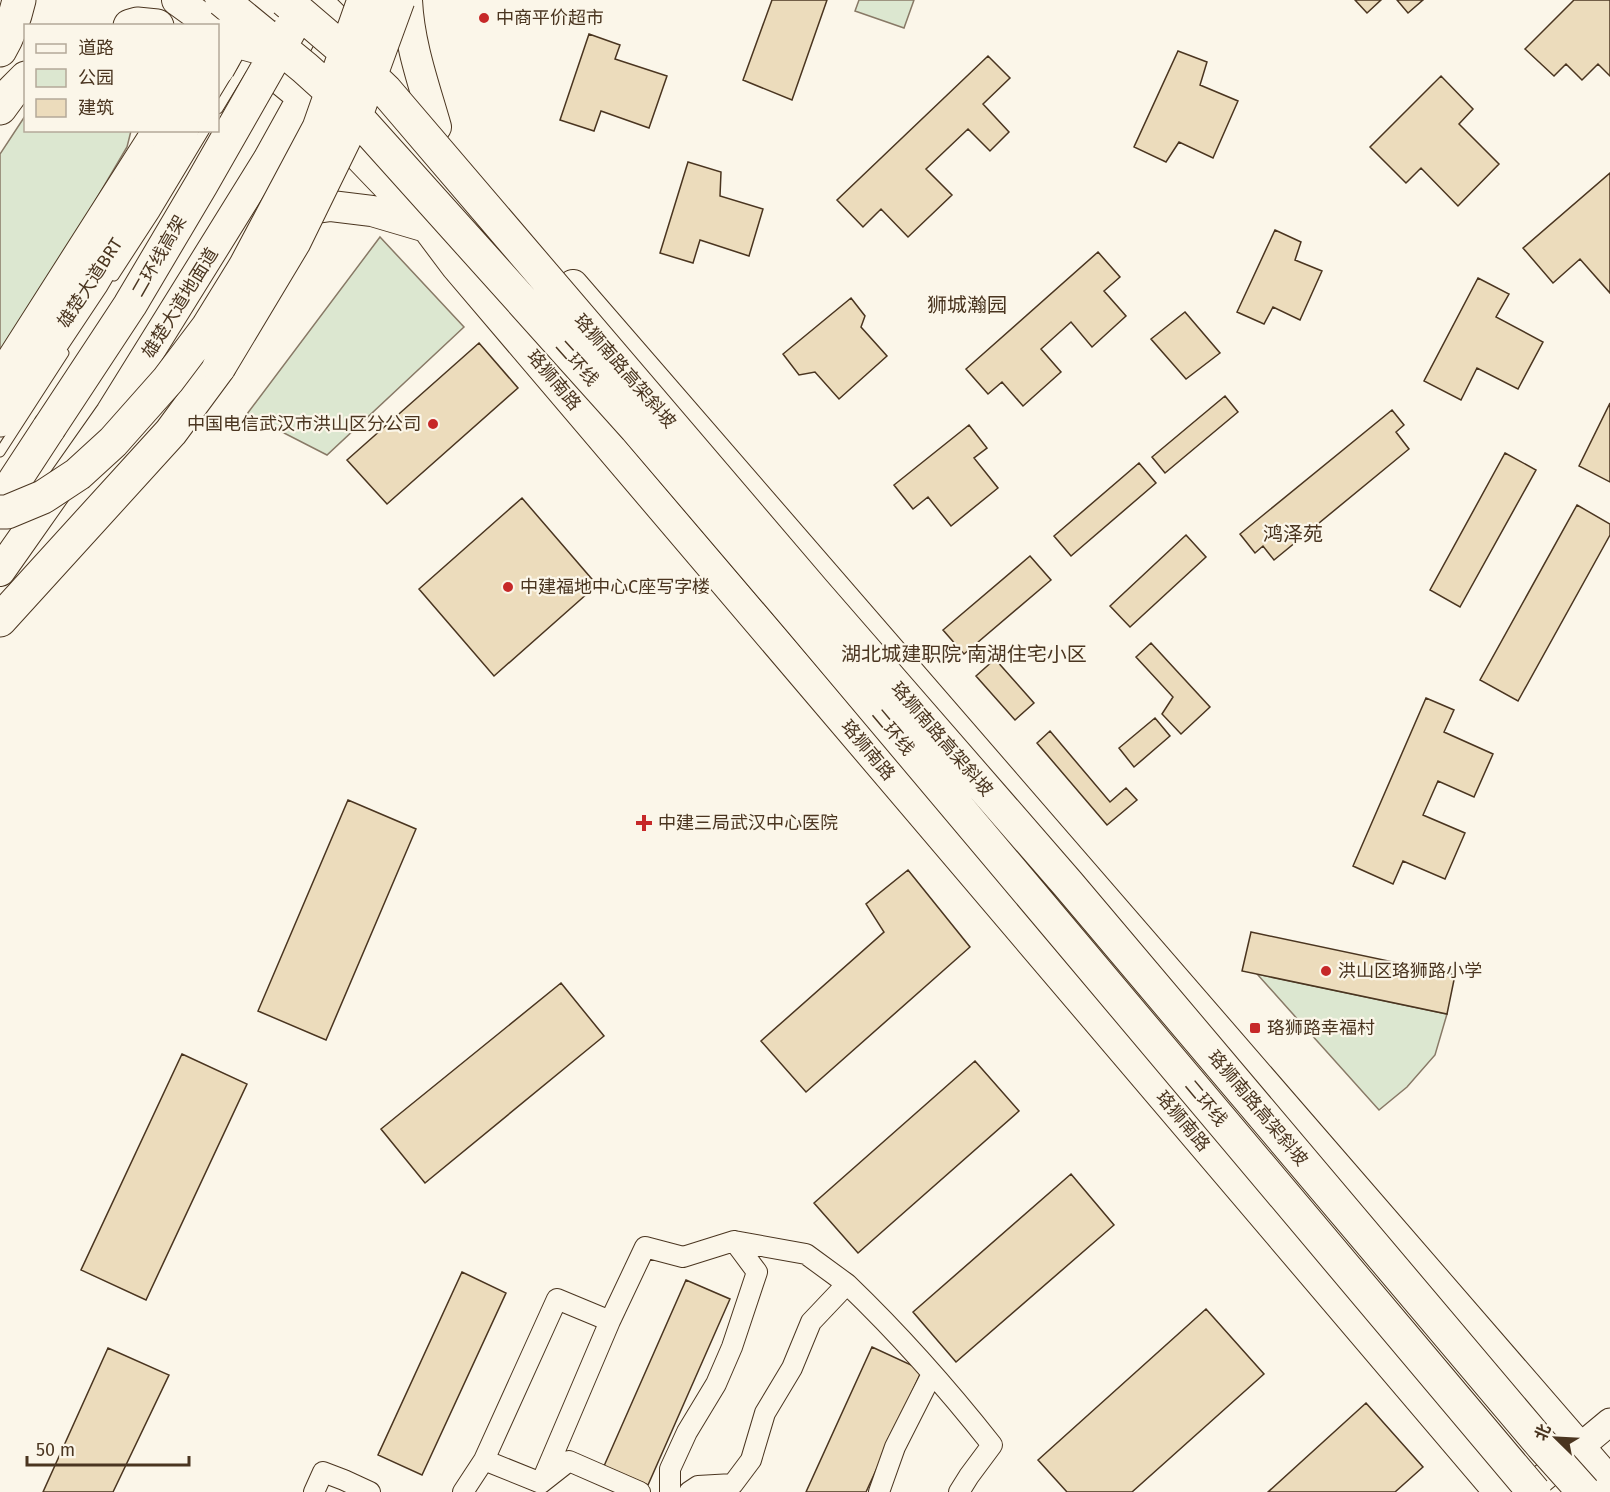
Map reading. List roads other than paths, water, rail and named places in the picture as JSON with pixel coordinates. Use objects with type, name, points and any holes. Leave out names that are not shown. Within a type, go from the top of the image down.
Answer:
[{"type":"highway","points":[[0,50],[6,41],[19,0]]},
{"type":"highway","name":"二环线","points":[[222,0],[304,83],[346,105],[636,428],[1534,1492]]},
{"type":"highway","points":[[0,512],[8,512],[43,497],[78,474],[113,442],[168,380],[208,327],[245,267],[319,128],[364,0]]},
{"type":"highway","points":[[0,620],[171,432],[219,367],[294,242],[356,115],[398,0]]},
{"type":"highway","points":[[219,67],[278,6]]},
{"type":"highway","name":"二环线高架","points":[[0,503],[130,305],[290,29],[278,6]]},
{"type":"highway","name":"珞狮南路高架斜坡","points":[[278,6],[340,47],[386,91],[814,592],[1068,884],[1542,1445],[1598,1481]]},
{"type":"highway","points":[[219,36],[258,47],[304,83]]},
{"type":"highway","points":[[0,108],[10,93],[24,80]]},
{"type":"highway","points":[[3,404],[92,282],[181,132]]},
{"type":"main road","points":[[157,0],[165,12],[168,24]]},
{"type":"main road","points":[[177,0],[210,24]]},
{"type":"main road","points":[[219,24],[231,0]]},
{"type":"main road","points":[[316,0],[349,13],[436,127],[1580,1448],[1598,1481]]},
{"type":"main road","points":[[406,0],[414,53],[436,127]]},
{"type":"main road","name":"雄楚大道地面道","points":[[0,571],[111,413],[205,263],[268,160],[304,83],[349,13]]},
{"type":"main road","name":"珞狮南路","points":[[219,29],[250,55],[304,83],[426,226],[456,266],[1499,1492]]},
{"type":"main road","points":[[3,404],[154,136]]},
{"type":"main road","points":[[205,263],[242,234],[282,213],[331,206],[372,211],[426,226]]},
{"type":"main road","points":[[1526,1492],[1610,1422]]},
{"type":"street","points":[[670,1492],[670,1469],[687,1431],[716,1384],[732,1347],[757,1272],[734,1241]]},
{"type":"street","points":[[541,1483],[610,1321],[645,1246],[683,1257],[734,1241],[806,1254],[847,1284],[870,1306],[964,1409],[992,1445],[959,1492]]},
{"type":"street","points":[[689,1492],[698,1486],[733,1484],[751,1460],[765,1413],[792,1368],[812,1322],[847,1284]]},
{"type":"street","points":[[463,1492],[484,1460],[557,1299],[610,1321]]},
{"type":"street","points":[[879,1492],[895,1447],[932,1374]]},
{"type":"street","points":[[484,1460],[541,1483]]},
{"type":"street","points":[[541,1483],[569,1461],[640,1492]]},
{"type":"street","points":[[314,1492],[323,1472],[370,1492]]},
{"type":"lane","points":[[219,108],[278,6]]},
{"type":"lane","name":"雄楚大道BRT","points":[[110,283],[204,132]]},
{"type":"lane","name":"雄楚大道BRT","points":[[0,452],[70,344]]},
{"type":"place","name":"中商平价超市","points":[[484,18]]},
{"type":"place","name":"中国电信武汉市洪山区分公司","points":[[433,424]]},
{"type":"place","name":"中建福地中心C座写字楼","points":[[508,587]]},
{"type":"place","name":"中建三局武汉中心医院","points":[[644,823]]},
{"type":"place","name":"洪山区珞狮路小学","points":[[1326,971]]},
{"type":"place","name":"珞狮路幸福村","points":[[1255,1028]]},
{"type":"district","name":"狮城瀚园","points":[[967,305]]},
{"type":"district","name":"鸿泽苑","points":[[1293,534]]},
{"type":"district","name":"湖北城建职院 南湖住宅小区","points":[[964,654]]}]
